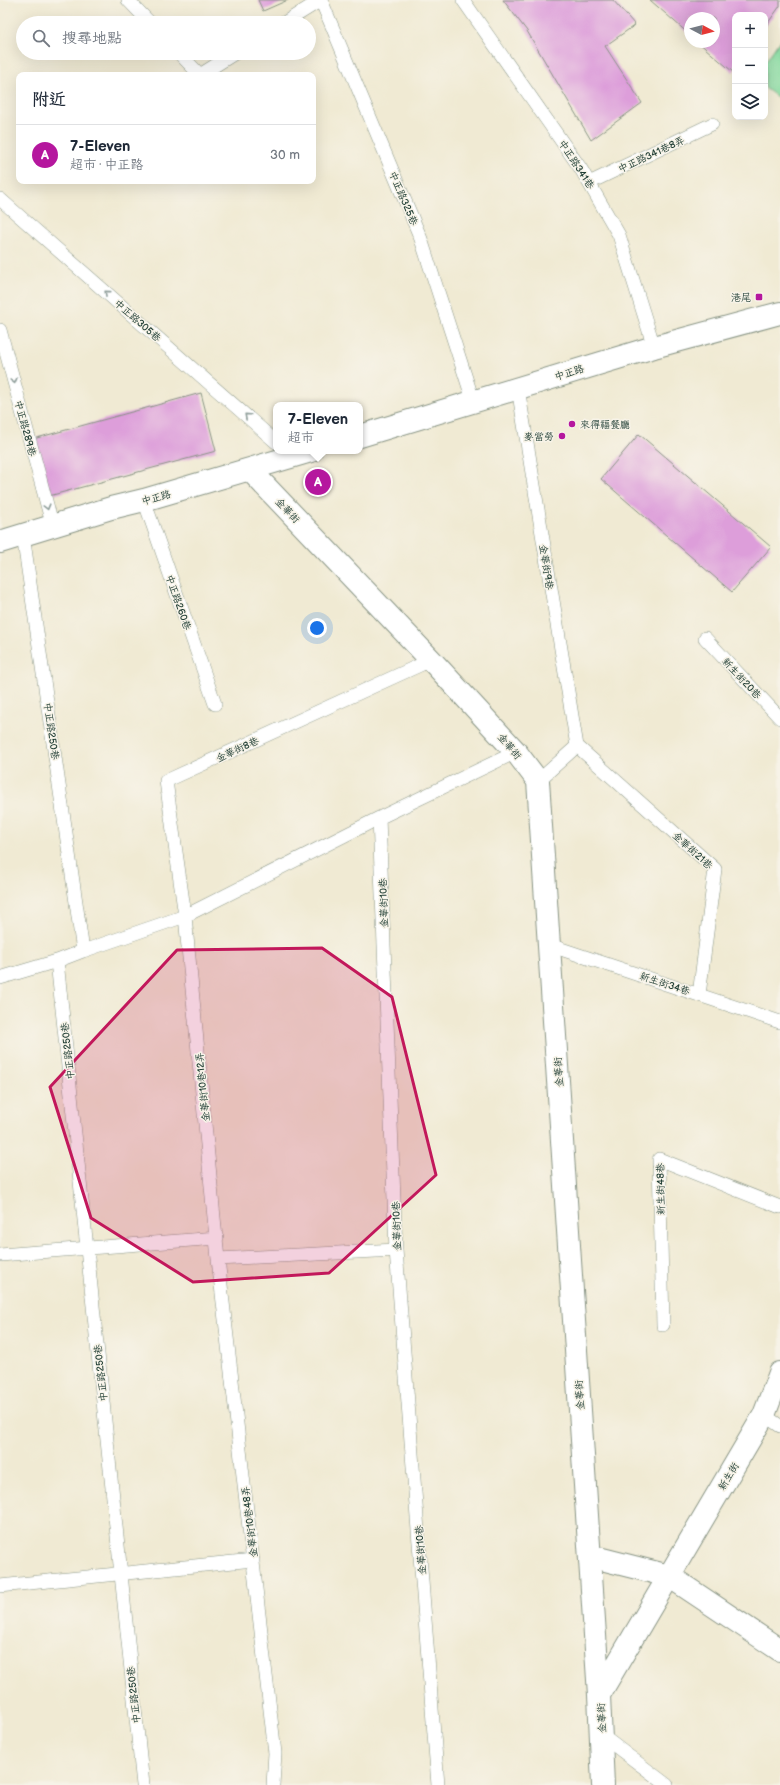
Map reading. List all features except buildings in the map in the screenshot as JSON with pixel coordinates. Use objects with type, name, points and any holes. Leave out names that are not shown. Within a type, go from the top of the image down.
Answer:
[{"type":"street","name":"中正路","points":[[363,435],[474,400],[654,347],[780,314]]},
{"type":"street","name":"中正路","points":[[0,542],[111,508],[250,470],[294,454]]},
{"type":"street","name":"金華街","points":[[250,470],[431,660],[516,752],[538,781],[599,1695],[603,1785]]},
{"type":"street","name":"新生街","points":[[599,1695],[669,1576],[772,1421],[780,1373]]},
{"type":"street","points":[[590,1556],[669,1576],[780,1650]]},
{"type":"lane","points":[[128,0],[143,16]]},
{"type":"lane","points":[[295,16],[321,0]]},
{"type":"lane","name":"中正路325巷","points":[[321,0],[421,239],[474,400]]},
{"type":"lane","name":"中正路341巷","points":[[463,0],[589,183],[619,235],[654,347]]},
{"type":"lane","points":[[186,60],[197,72]]},
{"type":"lane","points":[[205,72],[224,60]]},
{"type":"lane","name":"中正路341巷8弄","points":[[589,183],[712,124]]},
{"type":"lane","name":"中正路305巷","points":[[0,199],[273,439]]},
{"type":"lane","name":"中正路289巷","points":[[0,330],[53,527]]},
{"type":"lane","name":"金華街9巷","points":[[518,388],[577,746]]},
{"type":"lane","name":"中正路260巷","points":[[144,500],[215,704]]},
{"type":"lane","name":"中正路250巷","points":[[23,535],[83,951]]},
{"type":"lane","name":"新生街20巷","points":[[705,638],[780,718]]},
{"type":"lane","name":"金華街8巷","points":[[185,916],[166,781],[431,660]]},
{"type":"lane","points":[[538,781],[577,746]]},
{"type":"lane","name":"金華街21巷","points":[[577,746],[715,869],[699,995]]},
{"type":"lane","points":[[0,978],[58,961],[185,916],[379,818],[516,752]]},
{"type":"lane","name":"金華街10巷","points":[[379,818],[396,1250],[438,1785]]},
{"type":"lane","name":"金華街10巷12弄","points":[[185,916],[218,1259]]},
{"type":"lane","name":"新生街34巷","points":[[549,945],[780,1022]]},
{"type":"lane","name":"中正路250巷","points":[[58,961],[143,1785]]},
{"type":"lane","name":"新生街48巷","points":[[663,1325],[659,1159],[780,1206]]},
{"type":"lane","points":[[0,1255],[217,1238]]},
{"type":"lane","points":[[218,1259],[396,1250]]},
{"type":"lane","name":"金華街10巷48弄","points":[[218,1259],[275,1753],[273,1785]]},
{"type":"lane","points":[[0,1586],[120,1572],[253,1560]]},
{"type":"lane","points":[[601,1735],[667,1785]]},
{"type":"highlighted area","points":[[322,948],[392,997],[436,1175],[329,1273],[193,1282],[91,1218],[50,1087],[177,950]]},
{"type":"green space","points":[[780,40],[780,99],[768,90],[768,58]]},
{"type":"place","name":"港尾","points":[[759,297]]},
{"type":"place","name":"來得福餐廳","points":[[572,424]]},
{"type":"place","name":"麥當勞","points":[[562,436]]},
{"type":"place","name":"7-Eleven","points":[[318,482]]}]
